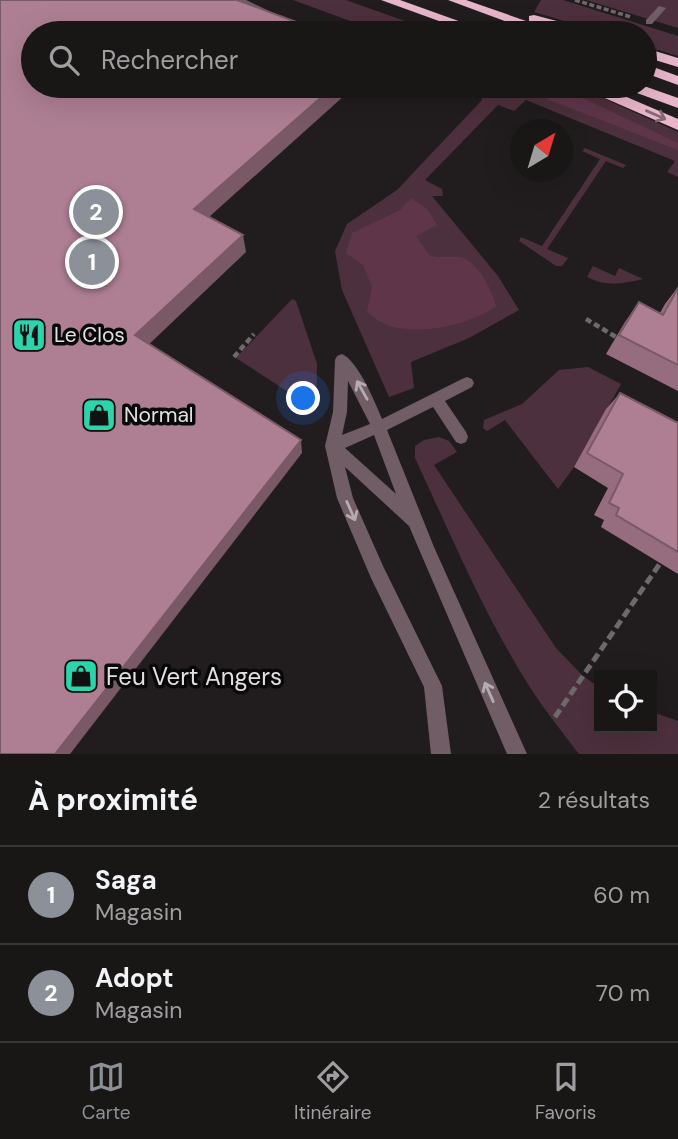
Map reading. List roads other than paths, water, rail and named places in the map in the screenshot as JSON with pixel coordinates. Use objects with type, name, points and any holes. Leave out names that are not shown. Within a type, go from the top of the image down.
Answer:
[{"type":"highway","points":[[377,0],[425,21]]},
{"type":"highway","points":[[387,0],[449,21]]},
{"type":"highway","points":[[454,0],[515,21]]},
{"type":"highway","points":[[490,12],[548,21]]},
{"type":"highway","points":[[657,56],[678,63]]},
{"type":"highway","points":[[657,73],[678,81]]},
{"type":"highway","points":[[657,95],[678,103]]},
{"type":"highway","points":[[616,98],[678,125]]},
{"type":"lane","points":[[239,0],[280,18]]},
{"type":"lane","points":[[650,21],[662,8]]},
{"type":"lane","points":[[441,754],[433,686],[377,572],[345,498],[332,446],[340,412],[342,360],[362,387],[380,426],[415,521],[517,754]]},
{"type":"lane","points":[[332,446],[436,400],[467,383]]},
{"type":"lane","points":[[436,400],[461,437]]},
{"type":"lane","points":[[332,446],[415,521]]},
{"type":"place","name":"Adopt","points":[[96,212]]},
{"type":"place","name":"Saga","points":[[92,262]]},
{"type":"place","name":"Le Clos","points":[[29,335]]},
{"type":"place","name":"Normal","points":[[99,415]]},
{"type":"place","name":"Feu Vert Angers","points":[[81,676]]}]
